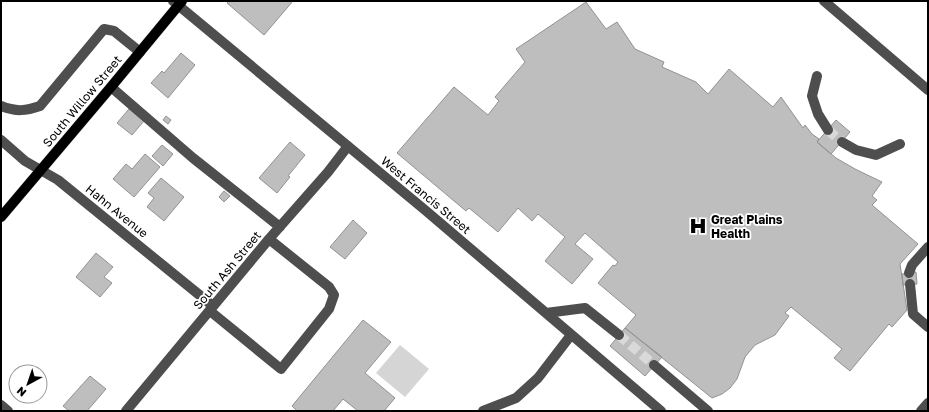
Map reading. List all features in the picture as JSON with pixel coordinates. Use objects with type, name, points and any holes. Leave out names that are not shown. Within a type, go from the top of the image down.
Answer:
[{"type":"main road","name":"South Willow Street","points":[[1,217],[140,52],[178,2]]},
{"type":"street","points":[[824,1],[928,90]]},
{"type":"street","name":"West Francis Street","points":[[178,2],[661,411]]},
{"type":"street","points":[[1,106],[8,109],[26,111],[40,106],[104,29],[114,31],[140,52]]},
{"type":"street","points":[[817,76],[812,96],[818,114],[828,130]]},
{"type":"street","points":[[111,87],[193,158],[280,227]]},
{"type":"street","name":"Hahn Avenue","points":[[1,140],[25,161],[58,180],[211,308],[281,369],[329,309],[334,295],[329,287],[269,239]]},
{"type":"street","points":[[842,142],[856,150],[876,155],[900,144]]},
{"type":"street","name":"South Ash Street","points":[[126,411],[269,239],[328,172],[348,146]]},
{"type":"street","points":[[909,273],[912,265],[928,247]]},
{"type":"street","points":[[910,284],[913,314],[928,327]]},
{"type":"street","points":[[546,313],[585,308],[619,335]]},
{"type":"street","points":[[483,411],[516,398],[538,378],[571,335]]},
{"type":"street","points":[[654,366],[708,411]]},
{"type":"street","points":[[922,411],[928,403]]},
{"type":"street","points":[[1,405],[8,411]]},
{"type":"shaded area","points":[[400,345],[429,369],[405,397],[376,373]]},
{"type":"building","points":[[229,1],[293,1],[264,35],[227,3]]},
{"type":"building","points":[[586,2],[606,29],[617,22],[635,49],[664,62],[662,67],[696,82],[708,94],[729,69],[773,107],[781,97],[803,128],[805,125],[812,134],[819,139],[817,142],[836,158],[882,182],[872,196],[877,200],[872,205],[918,244],[900,264],[907,310],[892,327],[889,324],[850,371],[834,358],[842,349],[791,307],[785,313],[789,316],[775,335],[755,345],[745,357],[737,379],[730,388],[722,394],[712,398],[625,328],[636,315],[598,283],[613,265],[615,266],[618,262],[585,233],[575,244],[593,259],[572,284],[545,261],[565,237],[538,214],[532,221],[518,208],[498,232],[469,208],[466,211],[397,153],[454,87],[488,115],[499,101],[495,97],[525,62],[516,49]]},
{"type":"building","points":[[181,53],[195,65],[168,98],[151,83],[162,71],[164,73]]},
{"type":"building","points":[[129,109],[144,121],[132,135],[117,123]]},
{"type":"building","points":[[166,116],[171,120],[168,124],[163,120]]},
{"type":"building","points":[[836,120],[850,132],[831,154],[817,142]]},
{"type":"building","points":[[290,142],[305,155],[288,176],[290,177],[277,193],[259,178]]},
{"type":"building","points":[[162,145],[173,154],[163,166],[152,156]]},
{"type":"building","points":[[145,154],[160,167],[134,197],[113,179],[126,164],[132,169]]},
{"type":"building","points":[[161,178],[184,197],[164,221],[147,207],[154,198],[148,193]]},
{"type":"building","points":[[224,191],[230,196],[224,202],[219,197]]},
{"type":"building","points":[[353,220],[367,233],[345,259],[330,247]]},
{"type":"building","points":[[96,253],[113,267],[104,277],[112,283],[100,297],[76,277]]},
{"type":"building","points":[[916,272],[917,284],[903,285],[902,274]]},
{"type":"building","points":[[363,320],[391,342],[365,373],[395,398],[384,411],[358,411],[343,399],[333,411],[297,411],[292,406]]},
{"type":"building","points":[[625,328],[662,357],[645,376],[610,346]]},
{"type":"building","points":[[90,376],[106,389],[87,411],[69,411],[63,406]]},
{"type":"tunnel","points":[[828,130],[842,142]]},
{"type":"tunnel","points":[[619,335],[654,365]]},
{"type":"place","name":"Great Plains Health","points":[[698,226]]}]
